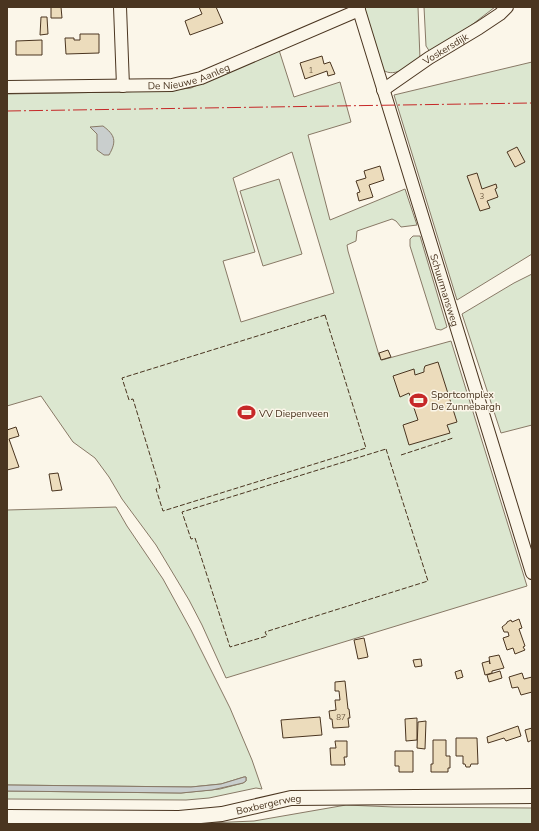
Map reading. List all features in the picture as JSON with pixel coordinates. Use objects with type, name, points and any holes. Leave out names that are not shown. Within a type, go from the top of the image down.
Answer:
[{"type":"street","points":[[120,7],[123,86]]},
{"type":"street","name":"Voskersdijk","points":[[383,90],[429,58],[500,14],[507,7]]},
{"type":"street","name":"De Nieuwe Aanleg","points":[[7,87],[172,85],[201,78],[358,9]]},
{"type":"street","name":"Schuurmansweg","points":[[358,9],[532,573]]},
{"type":"street","name":"Boxbergerweg","points":[[7,817],[179,818],[222,814],[291,798],[532,796]]},
{"type":"green space","points":[[363,7],[418,7],[420,59],[400,71],[390,73],[381,68]]},
{"type":"green space","points":[[424,7],[495,7],[469,27],[430,52],[426,46]]},
{"type":"green space","points":[[279,50],[294,97],[340,82],[351,122],[308,135],[330,220],[405,189],[417,225],[401,227],[392,219],[357,231],[356,241],[347,245],[379,355],[382,360],[451,341],[527,586],[226,678],[189,600],[156,545],[122,499],[109,477],[95,458],[73,442],[41,396],[7,406],[7,94],[119,92],[191,88],[231,69]],"holes":[[[292,152],[334,293],[241,322],[223,261],[255,252],[233,178]]]},
{"type":"green space","points":[[532,62],[532,254],[457,300],[394,95]]},
{"type":"green space","points":[[279,179],[302,254],[263,266],[240,191]]},
{"type":"green space","points":[[413,236],[420,236],[447,327],[441,330],[436,329],[410,246],[410,239]]},
{"type":"green space","points":[[532,274],[532,425],[501,433],[462,314]]},
{"type":"green space","points":[[116,507],[163,579],[191,630],[230,708],[252,760],[262,789],[256,788],[209,798],[186,800],[7,799],[7,791],[181,793],[220,789],[246,781],[246,777],[244,777],[221,784],[191,787],[7,785],[7,510]]},
{"type":"green space","points":[[346,805],[394,807],[532,808],[532,824],[185,824],[254,821]]},
{"type":"shaded area","points":[[103,126],[110,132],[114,139],[112,150],[109,155],[104,155],[97,150],[97,134],[90,127]]},
{"type":"shaded area","points":[[246,777],[246,781],[243,783],[212,790],[181,793],[7,791],[7,785],[191,787],[221,784]]},
{"type":"building","points":[[51,7],[61,7],[62,18],[51,18]]},
{"type":"building","points":[[199,7],[216,7],[223,23],[190,35],[185,21],[202,14]]},
{"type":"building","points":[[41,17],[47,17],[48,34],[40,35]]},
{"type":"building","points":[[80,34],[99,34],[99,53],[66,54],[65,38],[80,40]]},
{"type":"building","points":[[42,40],[42,55],[16,55],[16,41]]},
{"type":"building","points":[[322,56],[324,64],[330,62],[335,74],[328,76],[327,71],[305,79],[300,63]]},
{"type":"building","points":[[517,147],[525,162],[515,167],[507,152]]},
{"type":"building","points":[[380,166],[384,180],[369,185],[373,197],[359,201],[357,193],[360,192],[356,181],[366,178],[364,171]]},
{"type":"building","points":[[477,173],[482,189],[496,184],[497,188],[495,189],[498,197],[487,201],[490,208],[480,211],[467,176]]},
{"type":"building","points":[[388,350],[391,357],[381,360],[379,353]]},
{"type":"building","points":[[438,362],[457,422],[447,425],[450,433],[409,445],[403,425],[418,420],[409,393],[400,397],[393,376],[414,369],[415,375],[424,372],[425,366]]},
{"type":"building","points":[[16,427],[19,436],[9,439],[19,467],[7,470],[7,430]]},
{"type":"building","points":[[58,473],[62,490],[52,491],[49,474]]},
{"type":"building","points":[[519,619],[522,628],[519,629],[525,650],[515,654],[513,648],[507,650],[503,638],[509,636],[508,632],[504,632],[502,627],[511,620],[512,622]]},
{"type":"building","points":[[364,638],[368,657],[358,659],[354,640]]},
{"type":"building","points":[[499,655],[504,668],[492,671],[492,673],[485,675],[482,663],[489,661],[490,664],[489,657]]},
{"type":"building","points":[[421,659],[422,666],[415,667],[413,660]]},
{"type":"building","points":[[461,670],[463,677],[457,679],[455,672]]},
{"type":"building","points":[[500,671],[502,678],[489,682],[487,675]]},
{"type":"building","points":[[522,673],[524,679],[532,677],[532,692],[521,695],[518,687],[512,688],[509,677]]},
{"type":"building","points":[[345,681],[350,718],[348,718],[349,727],[333,728],[329,711],[336,710],[335,700],[340,700],[339,691],[335,691],[335,682]]},
{"type":"building","points":[[320,717],[322,735],[283,738],[281,720]]},
{"type":"building","points":[[417,718],[417,740],[406,741],[405,719]]},
{"type":"building","points":[[426,721],[425,749],[417,748],[418,722]]},
{"type":"building","points":[[518,726],[521,736],[506,741],[504,738],[488,743],[487,737]]},
{"type":"building","points":[[532,728],[532,740],[528,742],[525,730]]},
{"type":"building","points":[[456,738],[477,738],[478,764],[471,764],[470,767],[466,767],[465,764],[463,764],[463,756],[456,756]]},
{"type":"building","points":[[433,740],[446,740],[446,756],[450,756],[450,768],[448,768],[448,772],[431,772],[431,764],[433,764]]},
{"type":"building","points":[[335,741],[347,741],[347,757],[344,757],[345,765],[331,765],[330,748],[336,748]]},
{"type":"building","points":[[395,751],[413,751],[413,772],[399,772],[399,766],[395,766]]},
{"type":"fence","points":[[325,315],[366,448],[163,511],[156,489],[160,488],[133,399],[129,400],[122,378],[325,315]]},
{"type":"fence","points":[[401,455],[453,438]]},
{"type":"fence","points":[[386,449],[428,581],[265,632],[267,636],[230,647],[195,538],[191,539],[182,512],[386,449]]},
{"type":"power","points":[[7,111],[532,103]]},
{"type":"place","name":"Sportcomplex De Zunnebargh","points":[[418,400]]},
{"type":"place","name":"VV Diepenveen","points":[[246,413]]}]
